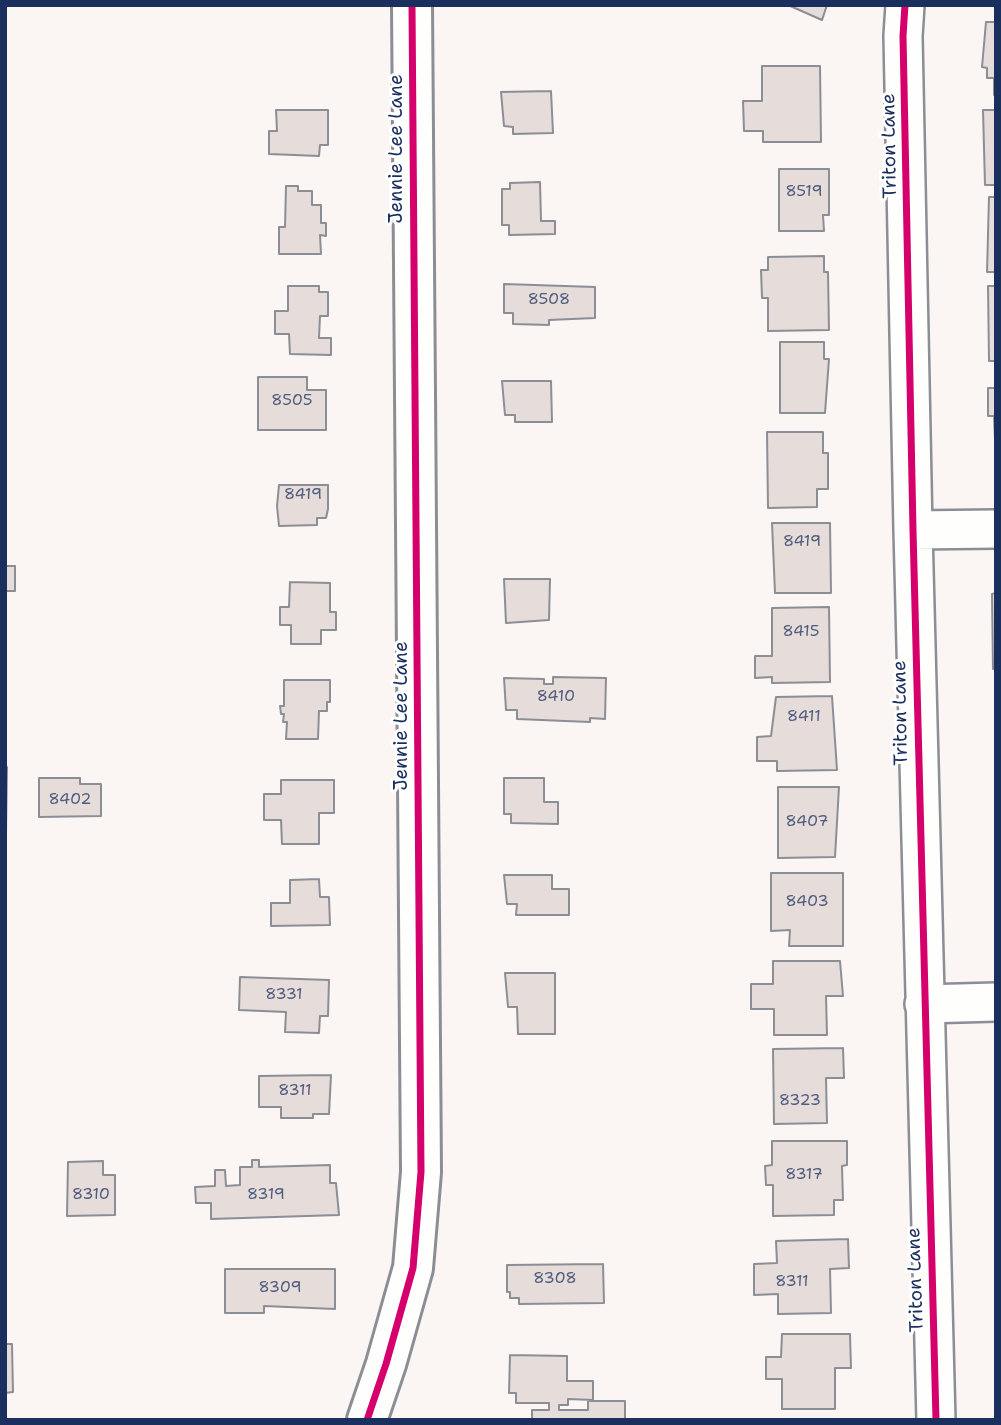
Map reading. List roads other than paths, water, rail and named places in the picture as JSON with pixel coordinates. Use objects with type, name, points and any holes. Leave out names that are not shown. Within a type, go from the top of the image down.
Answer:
[{"type":"street","name":"Jennie Lee Lane","points":[[367,1420],[386,1364],[412,1268],[421,1171],[412,5]]},
{"type":"street","name":"Triton Lane","points":[[905,5],[903,50],[913,530],[936,1420]]},
{"type":"street","points":[[913,530],[996,530]]},
{"type":"street","points":[[924,1004],[996,1002]]}]
